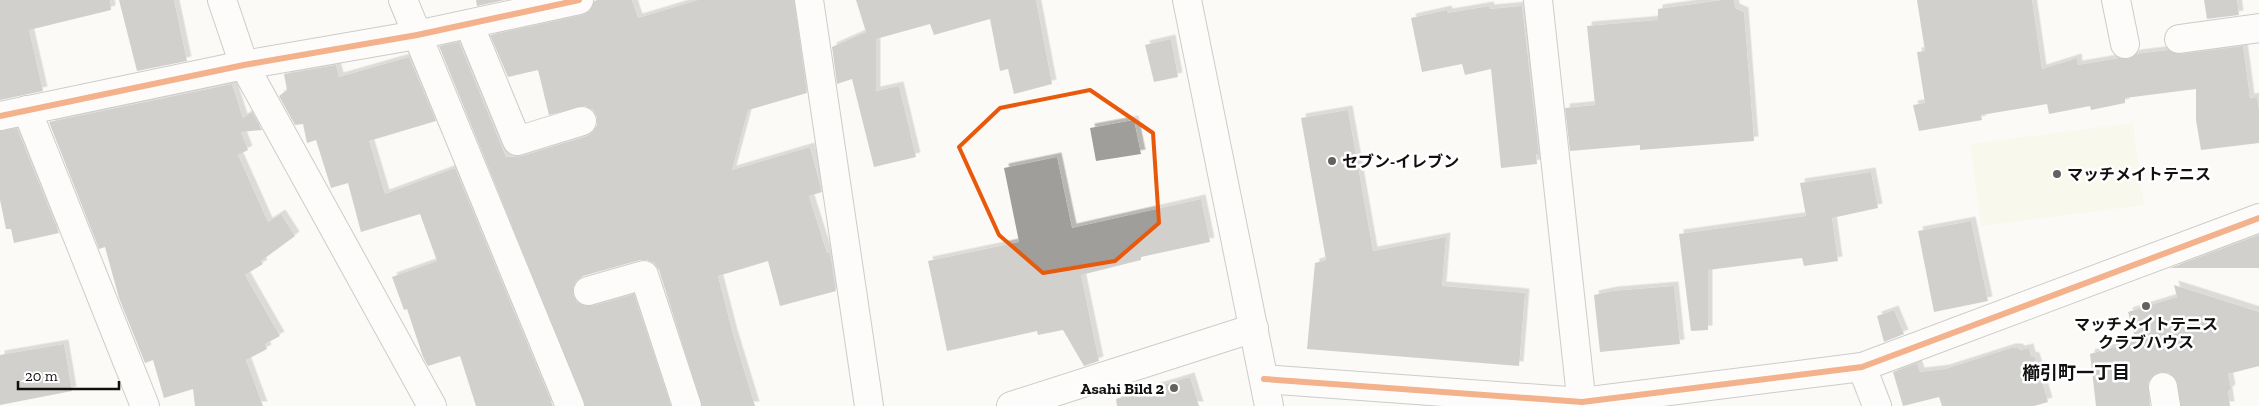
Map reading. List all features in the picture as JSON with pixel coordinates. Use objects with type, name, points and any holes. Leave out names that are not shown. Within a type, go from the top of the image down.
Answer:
[{"type":"street","points":[[222,0],[244,65],[432,406]]},
{"type":"street","points":[[403,0],[570,406]]},
{"type":"street","points":[[0,116],[244,65],[417,35],[579,0]]},
{"type":"street","points":[[809,0],[869,406]]},
{"type":"street","points":[[1187,0],[1269,406]]},
{"type":"street","points":[[1543,0],[1538,0],[1582,404]]},
{"type":"street","points":[[2116,0],[2126,44]]},
{"type":"street","points":[[469,24],[517,141],[582,121]]},
{"type":"street","points":[[2179,39],[2259,28]]},
{"type":"street","points":[[27,110],[145,406]]},
{"type":"street","points":[[1264,379],[1582,404],[1862,367],[2259,218]]},
{"type":"street","points":[[588,291],[644,276],[686,406]]},
{"type":"street","points":[[1011,406],[1254,328]]},
{"type":"street","points":[[1862,367],[1877,406]]},
{"type":"highlighted area","points":[[1090,90],[1153,133],[1159,223],[1115,261],[1043,273],[999,235],[959,147],[1000,108]]},
{"type":"green space","name":"マッチメイトテニス","points":[[2133,123],[2144,205],[1981,226],[1970,144]]},
{"type":"building","points":[[0,0],[110,0],[111,10],[29,30],[43,91],[0,100]]},
{"type":"building","points":[[119,0],[174,0],[187,61],[137,71]]},
{"type":"building","points":[[476,0],[505,0],[477,6]]},
{"type":"building","points":[[632,0],[638,18],[698,0],[794,0],[807,93],[748,110],[732,170],[810,147],[822,192],[809,196],[827,253],[830,252],[836,291],[780,306],[768,261],[718,276],[755,406],[702,406],[659,270],[654,263],[640,260],[583,276],[576,281],[573,295],[577,302],[585,306],[592,306],[634,294],[671,406],[585,406],[439,46],[459,42],[506,157],[522,156],[587,136],[593,132],[597,125],[597,117],[593,110],[585,106],[549,115],[538,70],[508,77],[490,35],[582,15],[590,11],[594,1]]},
{"type":"building","points":[[856,0],[1036,0],[1052,84],[1014,94],[1008,69],[1000,71],[990,19],[934,35],[930,24],[876,39],[876,91],[899,86],[916,157],[874,167],[852,79],[837,84],[832,47],[866,32]]},
{"type":"building","points":[[1734,0],[1735,8],[1744,12],[1754,141],[1640,150],[1640,145],[1570,151],[1565,108],[1595,105],[1587,26],[1658,20],[1658,9]]},
{"type":"building","points":[[1917,0],[2032,0],[2042,69],[2077,58],[2078,65],[2119,58],[2128,59],[2136,54],[2169,50],[2181,54],[2243,46],[2250,98],[2257,97],[2259,143],[2201,150],[2196,120],[2196,89],[2125,98],[2125,103],[2091,110],[2090,106],[2049,114],[2047,104],[1981,115],[1982,120],[1919,131],[1913,105],[1925,103],[1917,52],[1925,51]]},
{"type":"building","points":[[2204,0],[2237,0],[2239,15],[2207,19]]},
{"type":"building","points":[[1489,6],[1490,9],[1522,6],[1539,154],[1536,154],[1537,164],[1501,168],[1491,69],[1465,75],[1462,64],[1422,72],[1411,18],[1447,10],[1448,13]]},
{"type":"building","points":[[1171,39],[1178,77],[1154,82],[1145,45]]},
{"type":"building","points":[[409,57],[436,121],[369,141],[385,194],[455,168],[553,406],[476,406],[460,356],[428,366],[423,357],[407,309],[404,310],[392,277],[437,261],[420,214],[361,232],[348,183],[331,188],[316,140],[307,143],[303,124],[295,125],[279,96],[287,90],[284,74],[336,65],[339,77]]},
{"type":"building","points":[[232,84],[243,118],[252,112],[262,130],[241,132],[248,150],[238,155],[268,222],[281,214],[295,236],[261,261],[263,264],[245,275],[280,336],[265,344],[267,349],[246,360],[263,406],[195,406],[193,389],[164,398],[153,360],[145,363],[119,298],[105,247],[99,249],[49,122]]},
{"type":"building","points":[[1348,110],[1373,251],[1446,237],[1442,286],[1525,293],[1519,366],[1307,349],[1315,263],[1326,260],[1301,118]]},
{"type":"building","points":[[1134,120],[1141,154],[1096,161],[1090,128]]},
{"type":"building","points":[[17,128],[59,233],[14,243],[11,229],[6,229],[0,200],[0,131]]},
{"type":"building","points":[[1057,157],[1072,228],[1201,199],[1210,242],[1141,257],[1141,260],[1081,275],[1099,361],[1084,366],[1063,330],[1038,335],[1037,331],[947,351],[928,261],[1019,242],[1004,168]]},
{"type":"building","points":[[1871,172],[1878,208],[1832,218],[1838,261],[1804,266],[1802,258],[1708,270],[1708,330],[1691,331],[1679,234],[1806,216],[1800,183]]},
{"type":"building","points":[[1971,221],[1988,301],[1934,312],[1918,231]]},
{"type":"building","points":[[2259,235],[2259,268],[2170,268]]},
{"type":"building","points":[[2174,285],[2259,312],[2259,366],[2228,374],[2231,389],[2228,391],[2230,406],[2181,406],[2175,378],[2169,373],[2161,372],[2154,375],[2148,382],[2150,406],[2096,406],[2090,354],[2136,341],[2128,312],[2177,297]]},
{"type":"building","points":[[1674,286],[1680,344],[1600,352],[1594,295],[1613,291]]},
{"type":"building","points":[[1894,310],[1904,334],[1884,342],[1877,316]]},
{"type":"building","points":[[64,344],[72,391],[0,405],[0,355]]},
{"type":"building","points":[[2011,348],[2018,348],[2020,350],[2029,348],[2031,356],[2035,357],[2048,402],[2034,406],[1942,406],[1939,397],[1903,406],[1893,372],[1917,363],[1920,372],[1945,369]]},
{"type":"building","name":"Asahi Bild 2","points":[[1190,377],[1199,406],[1117,406],[1116,399]]},
{"type":"cycle path","points":[[0,116],[244,65],[417,35],[579,0]]},
{"type":"cycle path","points":[[1264,379],[1582,402],[1862,367],[2259,218]]},
{"type":"place","name":"セブン-イレブン","points":[[1332,161]]},
{"type":"place","name":"マッチメイトテニス","points":[[2057,174]]},
{"type":"place","name":"マッチメイトテニス クラブハウス","points":[[2146,306]]},
{"type":"place","name":"Asahi Bild 2","points":[[1174,388]]},
{"type":"district","name":"櫛引町一丁目","points":[[2076,373]]}]
